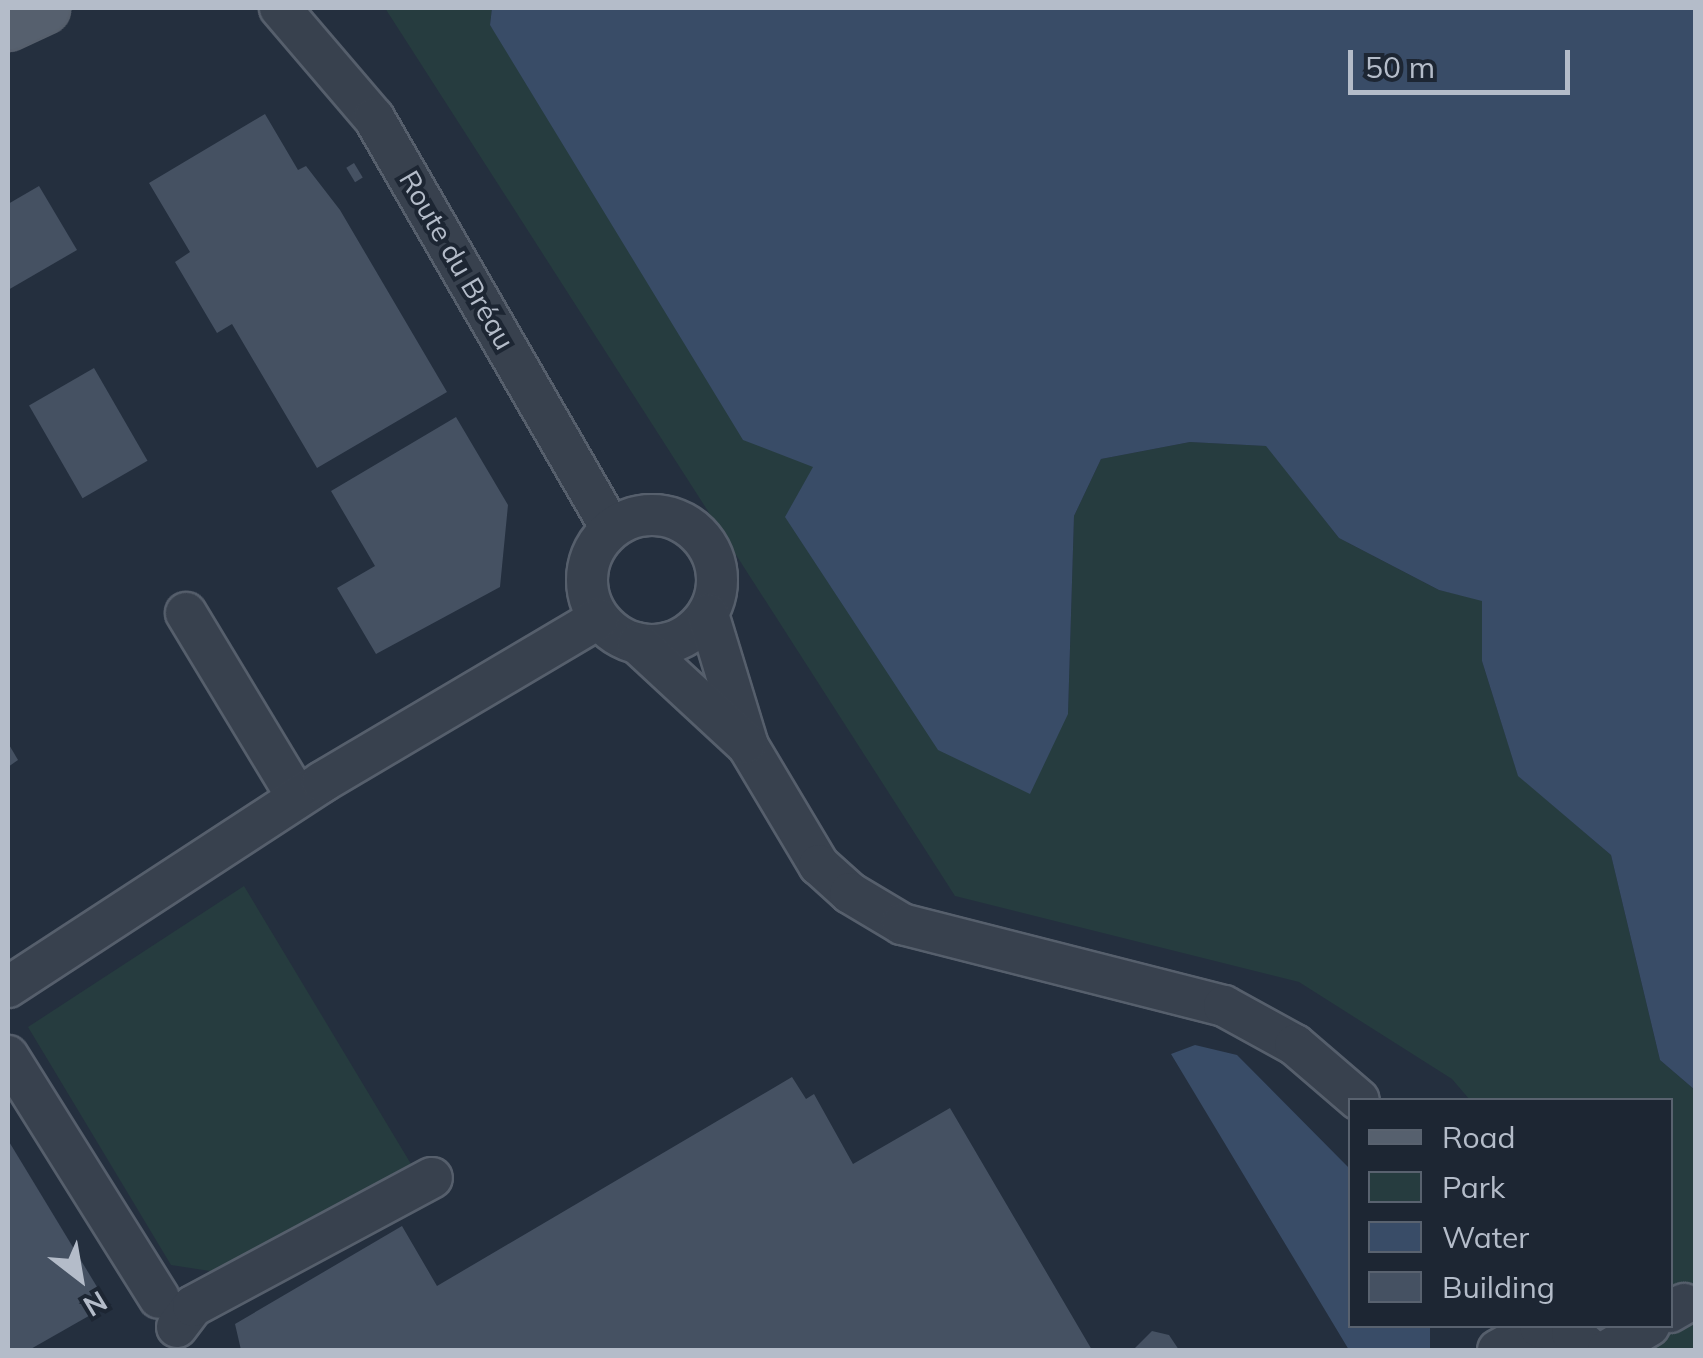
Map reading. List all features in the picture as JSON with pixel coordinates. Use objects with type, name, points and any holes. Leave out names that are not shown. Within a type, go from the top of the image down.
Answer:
[{"type":"main road","points":[[8,25],[44,8]]},
{"type":"street","name":"Route du Bréau","points":[[280,8],[374,118],[611,528]]},
{"type":"street","points":[[748,746],[638,644],[598,619],[586,581],[611,528],[654,514],[696,531],[716,570],[708,614],[748,746],[819,864],[902,924],[1224,1006],[1295,1045],[1357,1098]]},
{"type":"street","points":[[186,613],[297,797]]},
{"type":"street","points":[[638,644],[678,640],[708,614]]},
{"type":"street","points":[[8,987],[297,797],[598,619]]},
{"type":"street","points":[[8,1056],[168,1312],[194,1306],[432,1178]]},
{"type":"street","points":[[1498,1350],[1522,1331],[1542,1328]]},
{"type":"street","points":[[1558,1328],[1591,1350]]},
{"type":"street","points":[[1608,1350],[1646,1328]]},
{"type":"green space","points":[[385,8],[492,8],[490,25],[814,467],[1068,714],[1074,516],[1101,459],[1190,442],[1267,446],[1339,538],[1439,590],[1482,600],[1482,661],[1518,775],[1611,855],[1660,1060],[1695,1090],[1695,1350],[1647,1350],[1633,1328],[1673,1328],[1673,1098],[1468,1098],[1452,1079],[1299,982],[955,896]]},
{"type":"green space","points":[[244,886],[411,1164],[223,1273],[171,1265],[28,1027]]},
{"type":"water","points":[[492,8],[1695,8],[1695,1090],[1660,1060],[1611,855],[1518,776],[1482,661],[1482,601],[1439,590],[1339,538],[1266,446],[1190,442],[1101,459],[1074,516],[1068,714],[1030,794],[938,750],[785,517],[813,467],[743,440],[490,25]]},
{"type":"water","points":[[1195,1045],[1237,1055],[1348,1167],[1348,1328],[1430,1328],[1430,1350],[1349,1350],[1171,1054]]},
{"type":"building","points":[[265,114],[298,170],[306,166],[340,210],[447,392],[317,468],[232,324],[217,333],[175,262],[190,252],[149,183]]},
{"type":"building","points":[[354,163],[363,178],[355,182],[346,168]]},
{"type":"building","points":[[39,186],[77,250],[8,290],[8,204]]},
{"type":"building","points":[[94,368],[148,461],[83,498],[29,406]]},
{"type":"building","points":[[456,417],[508,505],[500,587],[376,654],[337,588],[375,566],[331,491]]},
{"type":"building","points":[[8,743],[18,760],[8,767]]},
{"type":"building","points":[[792,1077],[806,1099],[814,1094],[853,1164],[950,1108],[1092,1350],[241,1350],[235,1324],[402,1226],[437,1286]]},
{"type":"building","points":[[8,1140],[108,1305],[29,1350],[8,1350]]},
{"type":"building","points":[[1152,1331],[1169,1335],[1179,1350],[1133,1350]]}]
